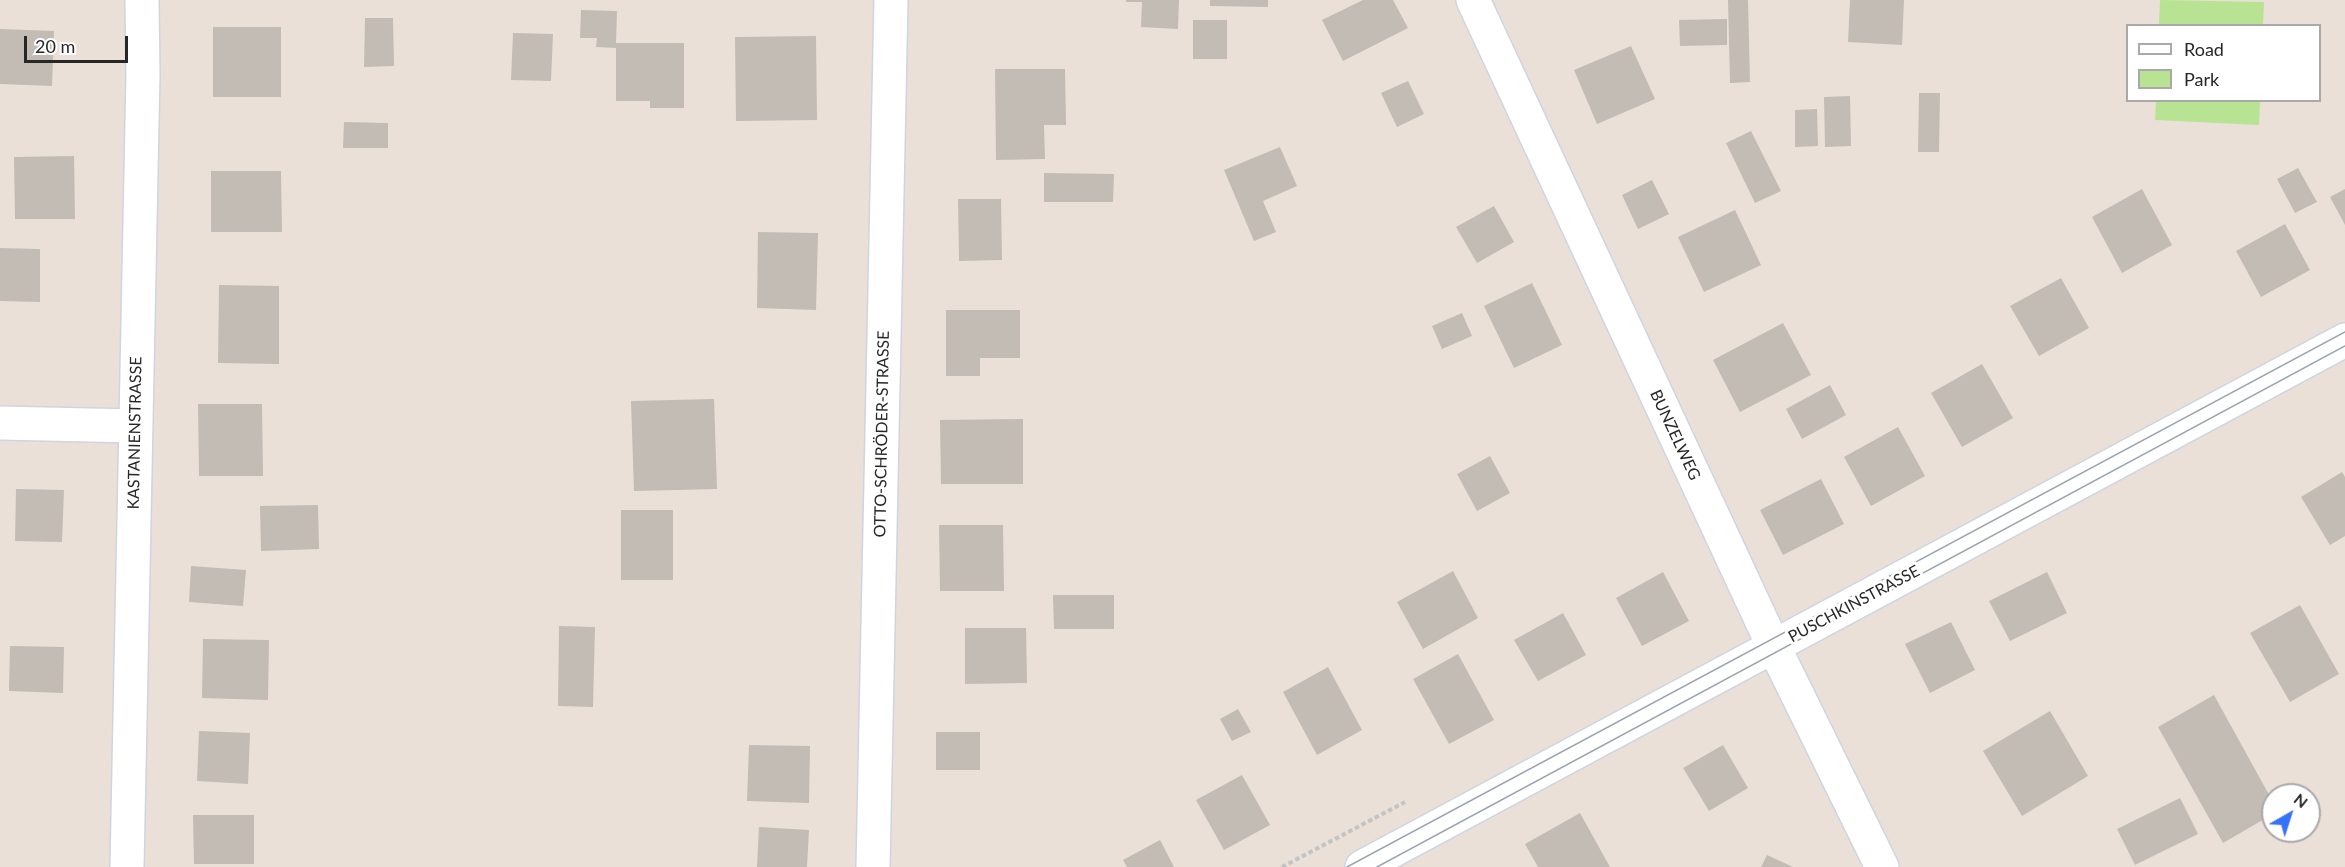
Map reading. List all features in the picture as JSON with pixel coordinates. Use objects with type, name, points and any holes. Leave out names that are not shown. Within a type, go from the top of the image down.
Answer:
[{"type":"street","name":"KASTANIENSTRASSE","points":[[127,867],[143,74],[142,0]]},
{"type":"street","name":"OTTO-SCHRÖDER-STRASSE","points":[[873,867],[891,0]]},
{"type":"street","name":"BUNZELWEG","points":[[1473,0],[1774,647],[1882,867]]},
{"type":"street","name":"PUSCHKINSTRASSE","points":[[1362,867],[2345,340]]},
{"type":"street","points":[[0,423],[135,426]]},
{"type":"green space","points":[[2160,0],[2264,2],[2263,24],[2159,24]]},
{"type":"green space","points":[[2156,102],[2260,102],[2259,125],[2155,120]]},
{"type":"building","points":[[1126,0],[1179,0],[1178,29],[1141,27],[1142,2],[1126,2]]},
{"type":"building","points":[[1210,0],[1268,0],[1268,7],[1210,6]]},
{"type":"building","points":[[1363,0],[1393,0],[1408,28],[1343,61],[1322,20]]},
{"type":"building","points":[[1728,0],[1748,0],[1750,82],[1730,83]]},
{"type":"building","points":[[1850,0],[1904,0],[1902,45],[1848,42]]},
{"type":"building","points":[[581,10],[617,11],[616,43],[684,43],[684,108],[650,108],[650,101],[616,101],[616,48],[596,47],[597,38],[580,38]]},
{"type":"building","points":[[365,18],[393,18],[394,66],[364,67]]},
{"type":"building","points":[[1727,19],[1727,45],[1680,46],[1679,20]]},
{"type":"building","points":[[1193,20],[1227,20],[1227,59],[1193,59]]},
{"type":"building","points":[[213,27],[281,27],[281,97],[213,97]]},
{"type":"building","points":[[0,29],[54,31],[52,86],[0,84]]},
{"type":"building","points":[[513,33],[553,34],[551,81],[511,80]]},
{"type":"building","points":[[816,36],[817,120],[736,121],[735,37]]},
{"type":"building","points":[[1631,46],[1655,99],[1597,124],[1574,70]]},
{"type":"building","points":[[995,69],[1065,69],[1066,125],[1044,125],[1045,159],[996,160]]},
{"type":"building","points":[[1408,81],[1424,114],[1397,127],[1381,93]]},
{"type":"building","points":[[1919,93],[1940,93],[1939,152],[1918,152]]},
{"type":"building","points":[[1850,96],[1851,146],[1825,147],[1824,97]]},
{"type":"building","points":[[1817,109],[1818,146],[1795,147],[1795,110]]},
{"type":"building","points":[[344,122],[388,123],[388,148],[343,148]]},
{"type":"building","points":[[1751,131],[1781,191],[1755,203],[1726,143]]},
{"type":"building","points":[[1280,147],[1297,186],[1263,201],[1276,232],[1254,241],[1224,170]]},
{"type":"building","points":[[74,156],[75,219],[15,219],[14,157]]},
{"type":"building","points":[[2298,168],[2317,202],[2295,213],[2277,179]]},
{"type":"building","points":[[211,171],[281,171],[282,232],[211,232]]},
{"type":"building","points":[[1044,173],[1114,174],[1113,202],[1044,202]]},
{"type":"building","points":[[1652,180],[1669,214],[1638,229],[1622,195]]},
{"type":"building","points":[[2142,189],[2172,245],[2122,273],[2092,217]]},
{"type":"building","points":[[2345,189],[2345,225],[2330,197]]},
{"type":"building","points":[[958,199],[1001,199],[1002,260],[959,261]]},
{"type":"building","points":[[1494,206],[1514,242],[1477,263],[1456,227]]},
{"type":"building","points":[[1735,210],[1761,265],[1704,292],[1678,237]]},
{"type":"building","points":[[2285,224],[2310,270],[2261,297],[2236,251]]},
{"type":"building","points":[[758,232],[818,233],[816,310],[757,308]]},
{"type":"building","points":[[0,248],[40,249],[40,302],[0,301]]},
{"type":"building","points":[[2061,278],[2089,328],[2039,356],[2010,306]]},
{"type":"building","points":[[1532,283],[1562,345],[1514,368],[1484,306]]},
{"type":"building","points":[[219,285],[279,286],[279,364],[218,363]]},
{"type":"building","points":[[946,310],[1020,310],[1020,358],[980,358],[980,376],[946,376]]},
{"type":"building","points":[[1462,313],[1472,336],[1442,349],[1432,326]]},
{"type":"building","points":[[1783,323],[1811,375],[1740,412],[1713,360]]},
{"type":"building","points":[[1982,364],[2013,418],[1962,447],[1931,393]]},
{"type":"building","points":[[1830,385],[1846,415],[1802,439],[1786,409]]},
{"type":"building","points":[[714,399],[717,489],[634,491],[631,401]]},
{"type":"building","points":[[198,404],[262,404],[263,476],[199,476]]},
{"type":"building","points":[[1023,419],[1023,484],[941,484],[940,420]]},
{"type":"building","points":[[1898,427],[1925,476],[1871,506],[1844,457]]},
{"type":"building","points":[[1490,456],[1510,493],[1477,511],[1457,474]]},
{"type":"building","points":[[2342,472],[2345,477],[2345,536],[2330,545],[2301,497]]},
{"type":"building","points":[[1821,479],[1844,524],[1783,555],[1760,510]]},
{"type":"building","points":[[16,489],[64,490],[62,542],[15,541]]},
{"type":"building","points":[[318,505],[319,549],[261,551],[260,506]]},
{"type":"building","points":[[621,510],[673,510],[673,580],[621,580]]},
{"type":"building","points":[[939,525],[1003,525],[1004,591],[940,591]]},
{"type":"building","points":[[191,566],[246,570],[243,606],[189,602]]},
{"type":"building","points":[[1453,571],[1478,618],[1423,649],[1397,602]]},
{"type":"building","points":[[1663,572],[1689,621],[1642,646],[1616,598]]},
{"type":"building","points":[[2047,572],[2067,613],[2010,641],[1989,601]]},
{"type":"building","points":[[1053,595],[1114,595],[1114,629],[1054,629]]},
{"type":"building","points":[[2300,605],[2339,674],[2290,702],[2250,633]]},
{"type":"building","points":[[1563,613],[1586,655],[1538,681],[1514,640]]},
{"type":"building","points":[[1951,622],[1975,670],[1930,693],[1905,644]]},
{"type":"building","points":[[559,626],[595,627],[593,707],[558,706]]},
{"type":"building","points":[[965,628],[1026,628],[1027,683],[965,684]]},
{"type":"building","points":[[203,639],[269,640],[268,700],[202,698]]},
{"type":"building","points":[[10,646],[64,647],[63,693],[9,691]]},
{"type":"building","points":[[1458,654],[1494,720],[1449,744],[1413,679]]},
{"type":"building","points":[[1328,667],[1362,730],[1317,755],[1283,692]]},
{"type":"building","points":[[2214,695],[2263,783],[2261,821],[2223,843],[2158,727]]},
{"type":"building","points":[[1238,709],[1251,732],[1232,741],[1220,719]]},
{"type":"building","points":[[2050,711],[2088,776],[2022,816],[1983,751]]},
{"type":"building","points":[[199,731],[250,733],[248,784],[197,781]]},
{"type":"building","points":[[936,732],[980,732],[980,770],[936,770]]},
{"type":"building","points":[[749,745],[810,746],[809,803],[747,801]]},
{"type":"building","points":[[1723,745],[1748,788],[1709,811],[1683,768]]},
{"type":"building","points":[[1242,775],[1270,825],[1224,850],[1196,800]]},
{"type":"building","points":[[2180,798],[2198,834],[2135,865],[2117,829]]},
{"type":"building","points":[[1580,813],[1610,867],[1538,867],[1525,844]]},
{"type":"building","points":[[193,815],[254,815],[254,864],[194,864]]},
{"type":"building","points":[[759,827],[809,830],[807,867],[757,867]]},
{"type":"building","points":[[1160,840],[1174,867],[1127,867],[1123,860]]},
{"type":"building","points":[[1767,855],[1793,867],[1761,867]]},
{"type":"tram line","points":[[1347,867],[2345,332]]},
{"type":"tram line","points":[[1377,867],[2345,346]]}]
